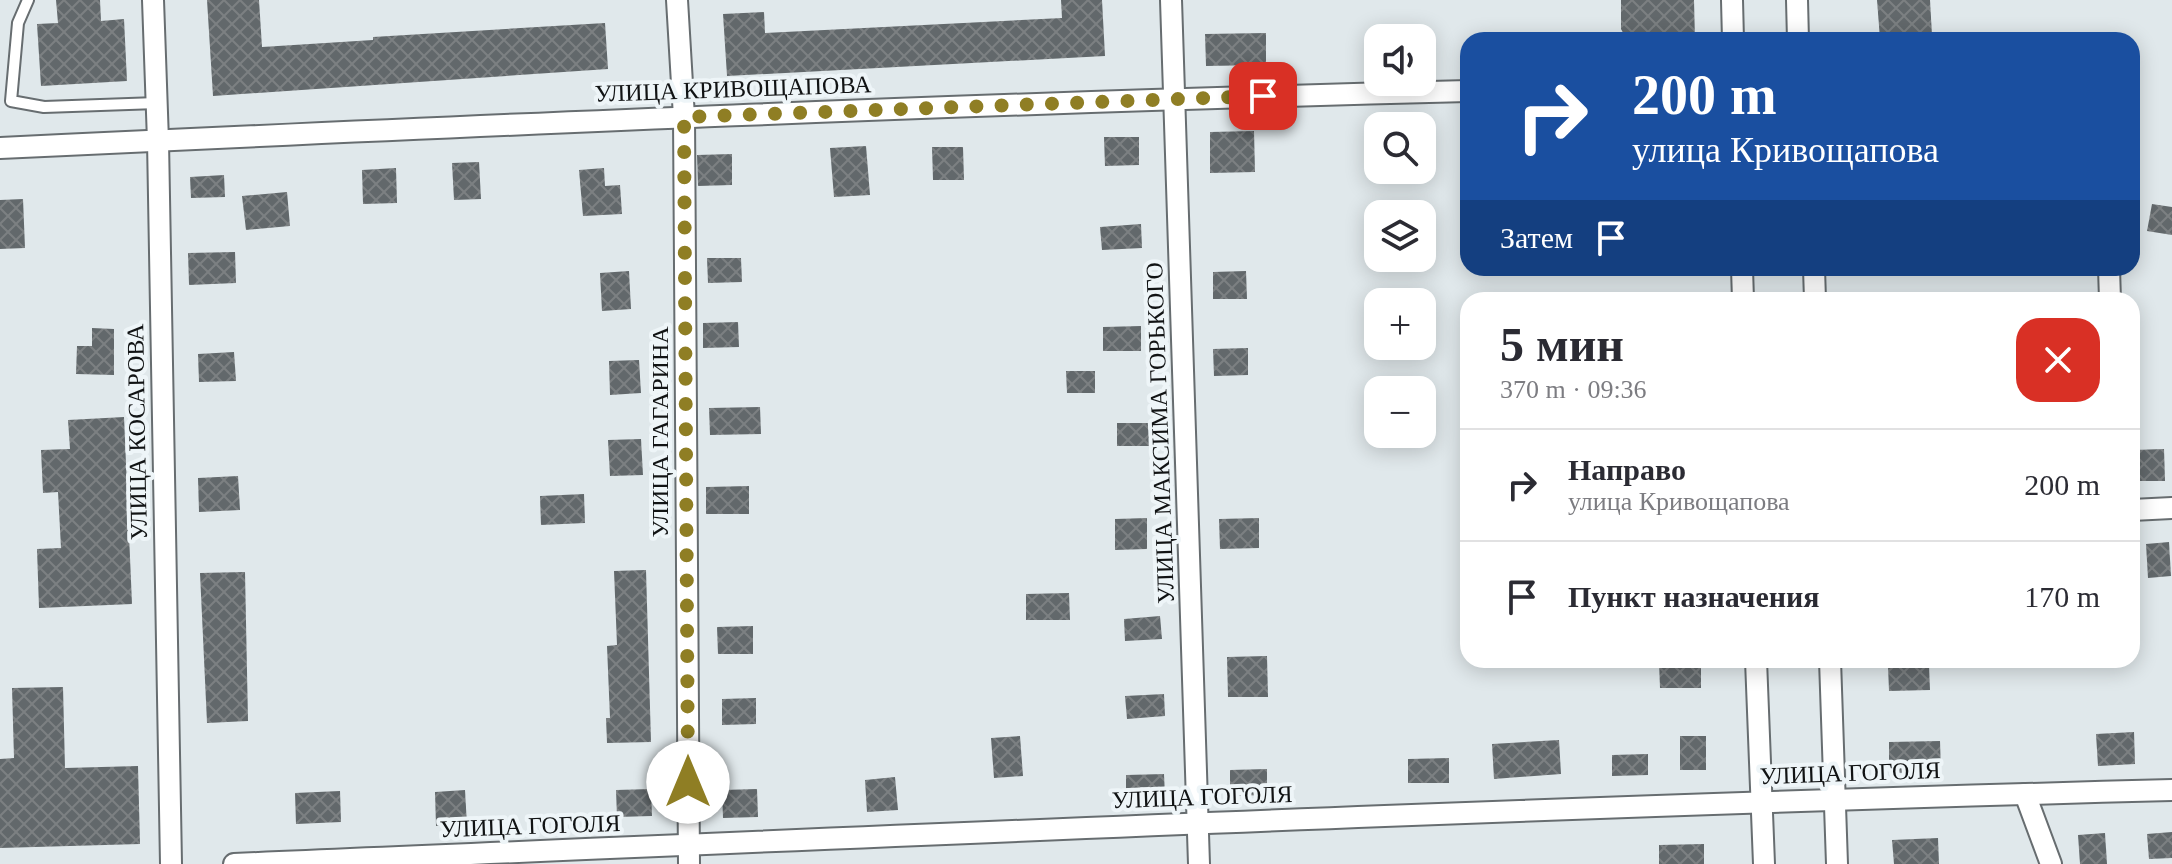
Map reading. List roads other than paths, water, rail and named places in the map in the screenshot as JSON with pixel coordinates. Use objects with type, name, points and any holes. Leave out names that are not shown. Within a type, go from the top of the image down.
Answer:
[{"type":"street","name":"УЛИЦА КОСАРОВА","points":[[153,0],[171,864]]},
{"type":"street","name":"УЛИЦА ГАГАРИНА","points":[[677,0],[684,117],[688,854]]},
{"type":"street","name":"УЛИЦА МАКСИМА ГОРЬКОГО","points":[[1171,0],[1199,864]]},
{"type":"street","points":[[1732,0],[1733,32]]},
{"type":"street","points":[[1797,0],[1798,32]]},
{"type":"street","name":"УЛИЦА КРИВОЩАПОВА","points":[[0,148],[684,117],[1175,98],[1460,91]]},
{"type":"street","points":[[2140,510],[2172,508]]},
{"type":"street","points":[[1756,668],[1764,864]]},
{"type":"street","points":[[1830,668],[1837,864]]},
{"type":"street","name":"УЛИЦА ГОГОЛЯ","points":[[234,864],[688,854],[1198,823],[1835,799],[2172,790]]},
{"type":"street","points":[[2025,794],[2051,864]]},
{"type":"lane","points":[[28,0],[18,23],[11,101],[44,107],[157,103]]}]
